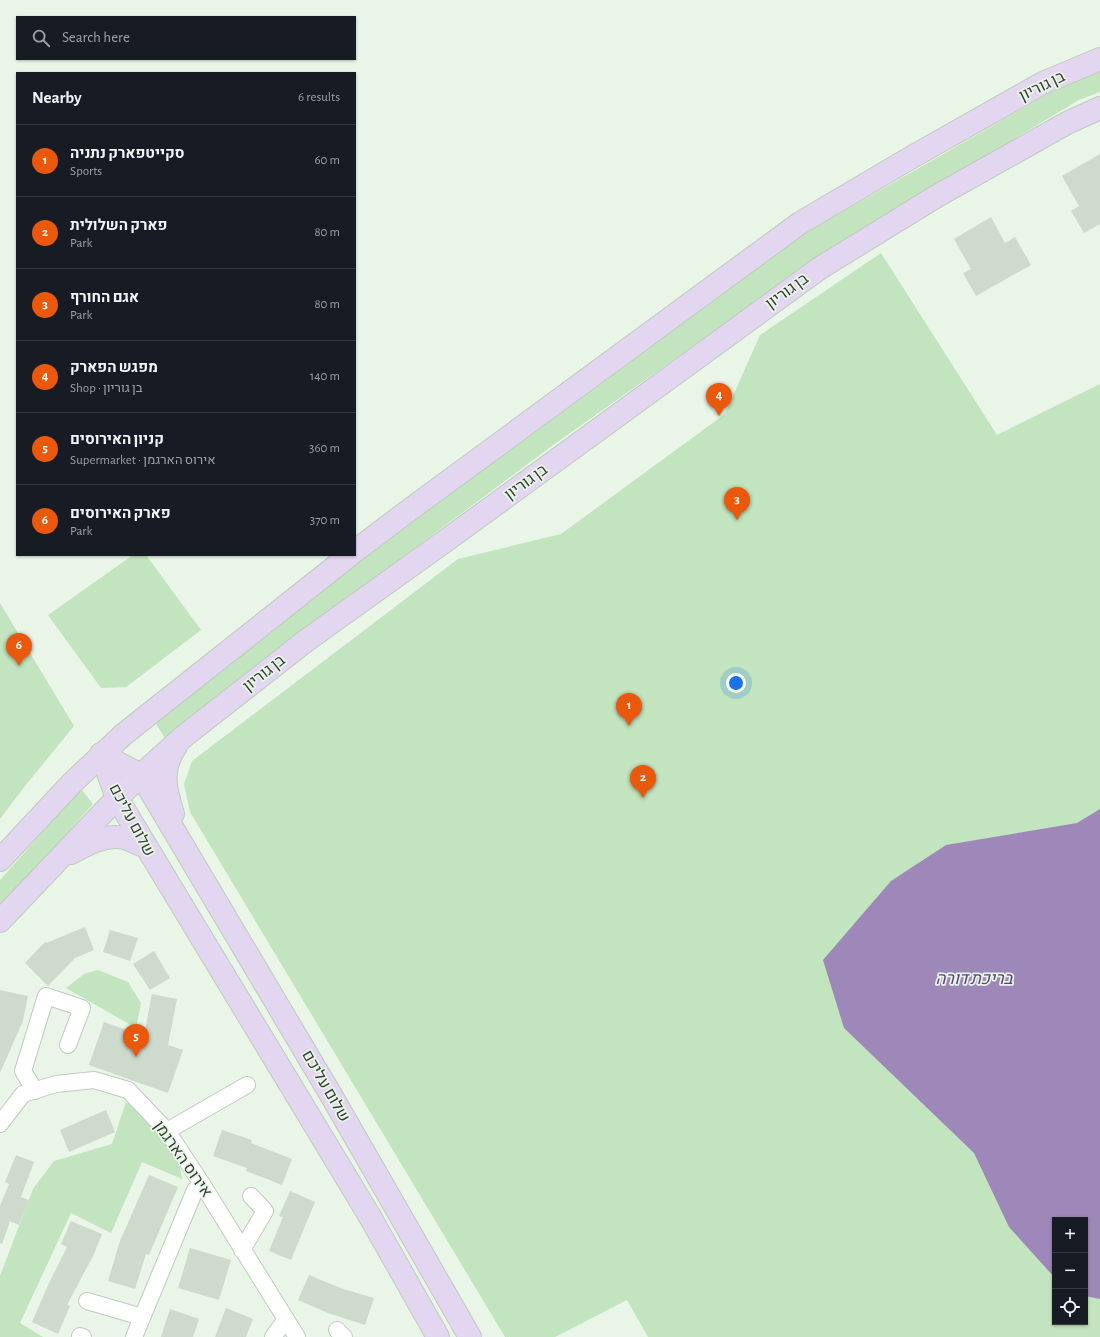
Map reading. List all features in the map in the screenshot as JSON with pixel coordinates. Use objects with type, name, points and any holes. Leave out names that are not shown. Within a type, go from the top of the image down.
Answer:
[{"type":"main road","name":"בן גוריון","points":[[356,550],[456,475],[800,223],[912,157],[1043,84],[1100,59]]},
{"type":"main road","name":"בן גוריון","points":[[0,921],[116,798],[141,775],[183,737],[307,640],[820,268],[944,192],[1067,123],[1100,108]]},
{"type":"main road","points":[[0,860],[101,754],[124,734],[349,556]]},
{"type":"main road","points":[[183,737],[173,751],[165,769],[165,785],[183,846]]},
{"type":"main road","name":"שלום עליכם","points":[[101,754],[141,775],[331,1095],[470,1337]]},
{"type":"main road","name":"שלום עליכם","points":[[101,754],[116,798],[369,1215],[438,1337]]},
{"type":"main road","points":[[60,859],[88,844],[109,838],[124,838],[145,846]]},
{"type":"street","points":[[35,1090],[23,1071],[46,996],[82,1008],[68,1044]]},
{"type":"street","name":"אירוס הארגמן","points":[[0,1124],[23,1094],[56,1084],[94,1080],[128,1090],[167,1130],[297,1337]]},
{"type":"street","points":[[167,1130],[247,1085]]},
{"type":"street","points":[[134,1337],[195,1190],[202,1184]]},
{"type":"street","points":[[242,1250],[265,1211],[251,1196]]},
{"type":"street","points":[[87,1301],[142,1317]]},
{"type":"street","points":[[273,1337],[286,1319]]},
{"type":"green space","points":[[1100,72],[1100,92],[1079,100],[826,252],[549,448],[296,637],[167,742],[155,722],[419,513],[800,236],[1062,86]]},
{"type":"green space","points":[[881,253],[997,435],[1100,384],[1100,1337],[648,1337],[627,1300],[555,1337],[505,1337],[190,812],[184,784],[192,761],[458,559],[561,534],[725,414],[760,335]]},
{"type":"green space","points":[[132,556],[147,556],[201,630],[126,687],[101,688],[48,615]]},
{"type":"green space","points":[[0,603],[74,726],[0,819]]},
{"type":"green space","points":[[81,789],[93,804],[0,909],[0,880]]},
{"type":"green space","points":[[98,970],[128,982],[141,1003],[136,1028],[66,988],[84,974]]},
{"type":"green space","points":[[126,1102],[151,1122],[179,1162],[182,1179],[142,1162],[111,1233],[71,1213],[20,1323],[43,1337],[0,1337],[0,1276],[33,1189],[54,1161],[112,1144]]},
{"type":"water","name":"בריכת דורה","points":[[1100,809],[1100,1299],[1088,1297],[1088,1217],[1052,1217],[1052,1275],[1009,1227],[974,1153],[844,1028],[823,960],[891,881],[946,845],[1077,823]]},
{"type":"building","points":[[1100,154],[1100,224],[1084,233],[1071,211],[1079,206],[1062,176]]},
{"type":"building","points":[[991,217],[1005,243],[1015,237],[1031,265],[976,296],[963,273],[971,269],[954,239]]},
{"type":"building","points":[[85,927],[94,950],[75,958],[48,986],[25,963],[45,942],[46,943]]},
{"type":"building","points":[[110,930],[138,938],[130,961],[103,952]]},
{"type":"building","points":[[154,951],[170,978],[150,990],[133,964]]},
{"type":"building","points":[[0,990],[28,996],[22,1025],[0,1073]]},
{"type":"building","points":[[152,994],[177,999],[168,1045],[183,1050],[168,1093],[89,1065],[104,1022],[144,1036]]},
{"type":"building","points":[[106,1110],[115,1132],[69,1152],[60,1130]]},
{"type":"building","points":[[222,1130],[252,1140],[251,1143],[292,1159],[282,1185],[246,1171],[247,1168],[213,1156]]},
{"type":"building","points":[[16,1155],[34,1162],[21,1197],[29,1200],[19,1225],[10,1221],[2,1244],[0,1243],[0,1206],[9,1184],[5,1182]]},
{"type":"building","points":[[149,1175],[178,1187],[149,1255],[146,1254],[135,1289],[108,1281],[120,1241]]},
{"type":"building","points":[[290,1191],[315,1202],[291,1260],[269,1251],[283,1217],[279,1216]]},
{"type":"building","points":[[71,1221],[102,1234],[93,1256],[67,1305],[70,1306],[58,1334],[32,1322],[67,1247],[61,1244]]},
{"type":"building","points":[[190,1248],[231,1260],[219,1300],[178,1288]]},
{"type":"building","points":[[309,1275],[343,1289],[374,1298],[365,1325],[328,1313],[298,1300]]},
{"type":"building","points":[[226,1308],[253,1319],[246,1337],[215,1337]]},
{"type":"building","points":[[170,1309],[199,1319],[193,1337],[161,1337]]},
{"type":"place","name":"מפגש הפארק","points":[[719,416]]},
{"type":"place","name":"אגם החורף","points":[[737,520]]},
{"type":"place","name":"פארק האירוסים","points":[[19,666]]},
{"type":"place","name":"סקייטפארק נתניה","points":[[629,726]]},
{"type":"place","name":"פארק השלולית","points":[[643,798]]},
{"type":"place","name":"קניון האירוסים","points":[[136,1057]]}]
